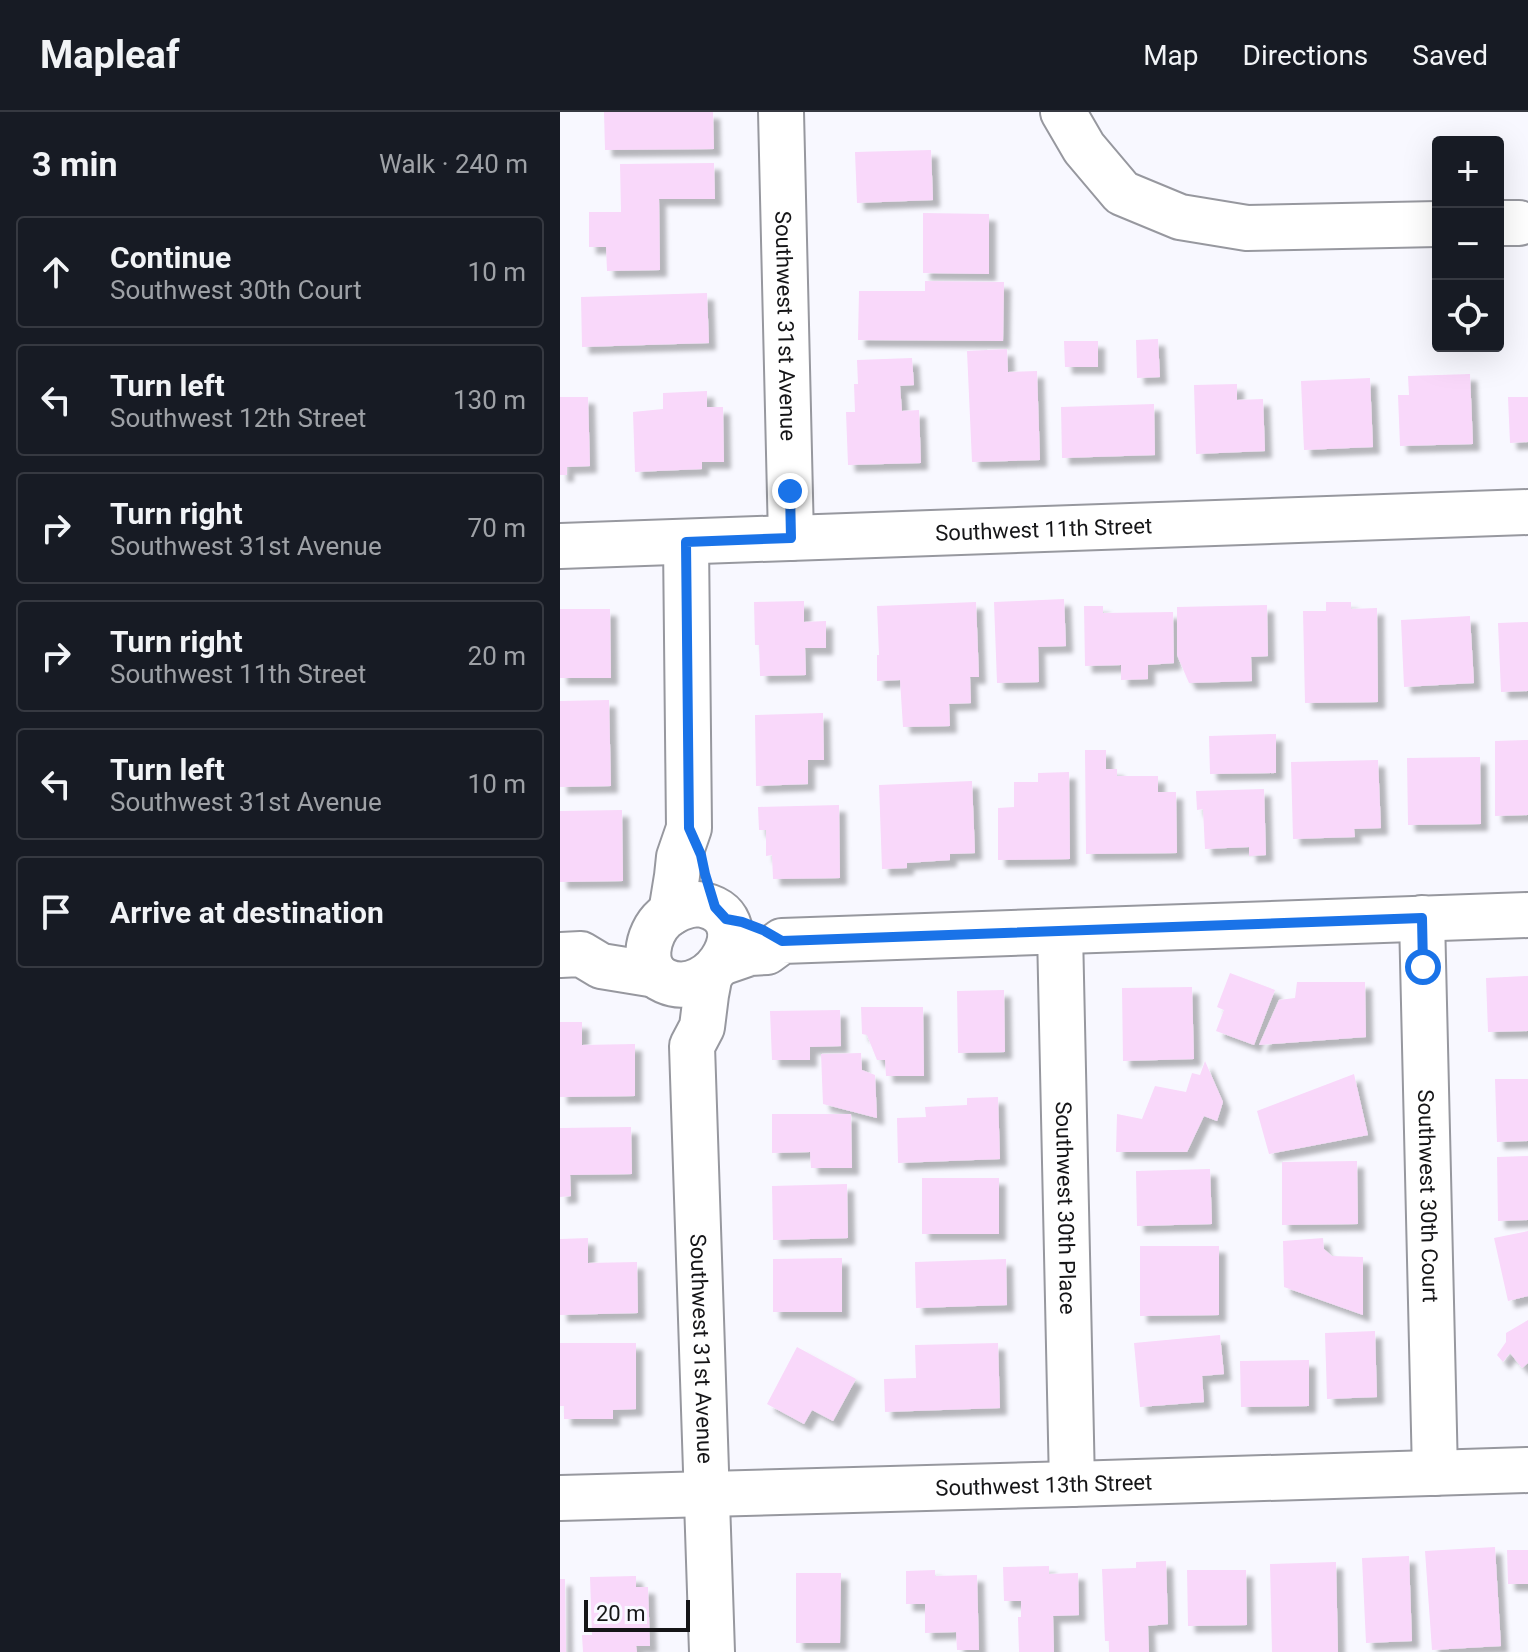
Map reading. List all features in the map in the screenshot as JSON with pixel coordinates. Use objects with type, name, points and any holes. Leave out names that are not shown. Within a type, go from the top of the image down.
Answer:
[{"type":"street","name":"Southwest 31st Avenue","points":[[781,112],[791,538]]},
{"type":"street","points":[[1063,112],[1084,148],[1122,193],[1180,217],[1247,228],[1432,224]]},
{"type":"street","name":"Southwest 11th Street","points":[[560,546],[1528,512]]},
{"type":"street","points":[[659,978],[650,964],[649,946],[675,891],[679,857],[689,828],[686,542]]},
{"type":"street","points":[[689,828],[730,936],[730,945],[716,968]]},
{"type":"street","points":[[570,955],[603,937],[639,931],[681,907],[698,904],[763,930],[782,941],[1528,915]]},
{"type":"street","name":"Southwest 30th Court","points":[[1422,918],[1435,1473]]},
{"type":"street","name":"Southwest 30th Place","points":[[1060,932],[1072,1484]]},
{"type":"street","points":[[570,955],[679,985],[696,982],[716,968],[750,953],[767,952],[782,941]]},
{"type":"street","name":"Southwest 31st Avenue","points":[[712,1652],[692,1046],[702,1027],[706,995],[716,968]]},
{"type":"street","name":"Southwest 31st Avenue","points":[[659,978],[677,1024],[692,1046]]},
{"type":"street","name":"Southwest 13th Street","points":[[560,1498],[1528,1470]]},
{"type":"building","points":[[604,112],[713,112],[714,149],[605,150]]},
{"type":"building","points":[[931,150],[933,200],[857,203],[855,152]]},
{"type":"building","points":[[714,163],[715,199],[659,199],[660,270],[607,271],[606,247],[589,247],[589,212],[621,212],[620,164]]},
{"type":"building","points":[[923,213],[989,214],[989,274],[923,273]]},
{"type":"building","points":[[925,281],[1004,282],[1003,341],[858,340],[859,291],[925,291]]},
{"type":"building","points":[[707,293],[709,343],[582,347],[581,297]]},
{"type":"building","points":[[1158,339],[1160,377],[1137,378],[1136,340]]},
{"type":"building","points":[[1064,341],[1098,341],[1098,367],[1065,367]]},
{"type":"building","points":[[1007,349],[1008,372],[1037,371],[1040,460],[972,462],[967,351]]},
{"type":"building","points":[[912,358],[914,385],[900,386],[902,411],[919,410],[921,463],[848,465],[846,412],[855,412],[857,360]]},
{"type":"building","points":[[1470,374],[1473,444],[1400,446],[1398,395],[1409,395],[1408,376]]},
{"type":"building","points":[[1370,378],[1373,447],[1304,450],[1301,381]]},
{"type":"building","points":[[1237,384],[1237,400],[1263,399],[1265,451],[1196,454],[1194,385]]},
{"type":"building","points":[[707,391],[707,407],[723,407],[724,462],[702,462],[702,469],[635,472],[633,412],[663,409],[663,393]]},
{"type":"building","points":[[560,397],[588,397],[590,466],[567,467],[567,475],[560,475]]},
{"type":"building","points":[[1508,397],[1528,397],[1528,442],[1510,443]]},
{"type":"building","points":[[1154,404],[1155,455],[1062,458],[1061,407]]},
{"type":"building","points":[[1064,599],[1066,646],[1038,647],[1039,682],[997,683],[994,602]]},
{"type":"building","points":[[804,601],[804,622],[826,621],[826,648],[805,648],[806,675],[760,676],[759,645],[755,645],[754,602]]},
{"type":"building","points":[[976,602],[979,677],[970,677],[971,703],[949,704],[950,726],[903,727],[900,680],[877,681],[877,606]]},
{"type":"building","points":[[1326,602],[1351,602],[1351,609],[1377,608],[1378,702],[1305,703],[1303,611],[1326,611]]},
{"type":"building","points":[[1267,605],[1268,656],[1251,657],[1252,681],[1189,683],[1177,655],[1177,607]]},
{"type":"building","points":[[1084,606],[1103,606],[1103,613],[1173,612],[1174,663],[1148,665],[1148,679],[1121,680],[1121,665],[1085,666]]},
{"type":"building","points":[[560,609],[610,609],[611,678],[560,678]]},
{"type":"building","points":[[1470,616],[1474,683],[1404,687],[1401,620]]},
{"type":"building","points":[[1528,622],[1528,691],[1501,692],[1498,623]]},
{"type":"building","points":[[609,700],[611,786],[560,787],[560,701]]},
{"type":"building","points":[[823,713],[824,760],[808,760],[808,784],[756,786],[755,715]]},
{"type":"building","points":[[1276,734],[1276,773],[1210,774],[1209,736]]},
{"type":"building","points":[[1528,740],[1528,815],[1495,816],[1495,741]]},
{"type":"building","points":[[1085,750],[1106,750],[1106,769],[1117,769],[1117,776],[1158,776],[1158,792],[1176,792],[1177,853],[1086,854]]},
{"type":"building","points":[[1480,757],[1481,824],[1408,825],[1407,758]]},
{"type":"building","points":[[1378,760],[1381,828],[1354,829],[1355,837],[1293,839],[1291,762]]},
{"type":"building","points":[[1069,772],[1070,859],[998,860],[998,808],[1014,807],[1014,782],[1038,782],[1038,773]]},
{"type":"building","points":[[972,781],[975,853],[950,854],[950,860],[907,863],[907,868],[882,869],[879,785]]},
{"type":"building","points":[[1264,789],[1266,855],[1249,856],[1249,847],[1205,849],[1203,809],[1197,810],[1196,791]]},
{"type":"building","points":[[839,805],[840,878],[773,879],[772,855],[766,856],[766,830],[759,830],[758,807]]},
{"type":"building","points":[[622,810],[623,881],[560,882],[560,811]]},
{"type":"building","points":[[1230,973],[1275,990],[1254,1045],[1216,1031],[1224,1010],[1217,1007]]},
{"type":"building","points":[[1528,976],[1528,1031],[1488,1032],[1486,978]]},
{"type":"building","points":[[1297,982],[1365,982],[1366,1037],[1259,1045],[1279,1000],[1295,998]]},
{"type":"building","points":[[1192,987],[1194,1059],[1123,1061],[1122,988]]},
{"type":"building","points":[[1004,990],[1005,1052],[958,1053],[957,991]]},
{"type":"building","points":[[861,1007],[923,1007],[924,1076],[886,1076],[885,1060],[877,1060],[867,1035],[862,1034]]},
{"type":"building","points":[[840,1010],[841,1046],[810,1047],[810,1060],[772,1060],[770,1011]]},
{"type":"building","points":[[560,1022],[582,1022],[582,1045],[635,1044],[635,1096],[560,1097]]},
{"type":"building","points":[[861,1053],[862,1070],[875,1075],[877,1118],[823,1104],[821,1054]]},
{"type":"building","points":[[1205,1061],[1223,1102],[1217,1121],[1204,1116],[1187,1152],[1116,1152],[1117,1114],[1142,1119],[1155,1086],[1186,1092],[1192,1073],[1200,1075]]},
{"type":"building","points":[[1354,1074],[1368,1135],[1269,1154],[1257,1111]]},
{"type":"building","points":[[1495,1079],[1528,1079],[1528,1141],[1497,1142]]},
{"type":"building","points":[[998,1097],[1000,1159],[898,1163],[897,1118],[926,1117],[925,1107],[967,1105],[967,1098]]},
{"type":"building","points":[[772,1114],[851,1114],[852,1168],[811,1168],[810,1152],[772,1153]]},
{"type":"building","points":[[631,1127],[632,1174],[570,1175],[571,1196],[560,1197],[560,1128]]},
{"type":"building","points":[[1528,1156],[1528,1220],[1498,1221],[1497,1157]]},
{"type":"building","points":[[1357,1161],[1358,1224],[1282,1225],[1282,1162]]},
{"type":"building","points":[[1210,1169],[1212,1224],[1137,1226],[1136,1171]]},
{"type":"building","points":[[922,1178],[999,1178],[999,1234],[922,1234]]},
{"type":"building","points":[[847,1184],[848,1238],[773,1240],[772,1186]]},
{"type":"building","points":[[1528,1231],[1528,1296],[1508,1301],[1494,1238]]},
{"type":"building","points":[[588,1238],[588,1263],[637,1262],[638,1313],[560,1315],[560,1239]]},
{"type":"building","points":[[1323,1238],[1324,1249],[1332,1256],[1363,1257],[1363,1315],[1284,1287],[1283,1241]]},
{"type":"building","points":[[1140,1246],[1219,1246],[1219,1315],[1140,1316]]},
{"type":"building","points":[[842,1258],[842,1312],[773,1312],[773,1259]]},
{"type":"building","points":[[1006,1259],[1007,1305],[916,1308],[915,1262]]},
{"type":"building","points":[[1528,1320],[1528,1363],[1522,1368],[1510,1353],[1503,1362],[1497,1355],[1506,1342],[1506,1333]]},
{"type":"building","points":[[1375,1331],[1377,1397],[1327,1399],[1325,1333]]},
{"type":"building","points":[[1220,1335],[1224,1374],[1202,1376],[1204,1402],[1140,1407],[1134,1343]]},
{"type":"building","points":[[560,1343],[636,1343],[636,1409],[613,1410],[613,1419],[564,1419],[564,1406],[560,1406]]},
{"type":"building","points":[[998,1343],[1000,1408],[885,1412],[884,1379],[916,1378],[915,1345]]},
{"type":"building","points":[[797,1347],[856,1379],[833,1421],[812,1410],[804,1424],[767,1404]]},
{"type":"building","points":[[1309,1360],[1309,1406],[1241,1407],[1240,1361]]},
{"type":"building","points":[[1495,1547],[1501,1646],[1432,1650],[1425,1551]]},
{"type":"building","points":[[1507,1550],[1528,1550],[1528,1584],[1508,1584]]},
{"type":"building","points":[[1409,1556],[1412,1641],[1366,1643],[1362,1558]]},
{"type":"building","points":[[1166,1561],[1168,1624],[1148,1626],[1149,1652],[1109,1652],[1109,1641],[1105,1641],[1102,1569],[1136,1568],[1136,1562]]},
{"type":"building","points":[[1336,1562],[1338,1652],[1272,1652],[1270,1564]]},
{"type":"building","points":[[1049,1566],[1049,1574],[1078,1573],[1079,1615],[1053,1616],[1054,1652],[1019,1652],[1021,1601],[1004,1601],[1003,1567]]},
{"type":"building","points":[[935,1570],[935,1576],[977,1575],[979,1650],[957,1650],[956,1632],[925,1633],[925,1604],[906,1604],[906,1571]]},
{"type":"building","points":[[1187,1570],[1246,1570],[1247,1625],[1188,1626]]},
{"type":"building","points":[[796,1573],[841,1573],[840,1643],[796,1643]]},
{"type":"building","points":[[636,1576],[636,1587],[648,1587],[650,1646],[636,1646],[637,1652],[583,1652],[582,1635],[592,1635],[590,1577]]},
{"type":"building","points":[[560,1579],[565,1579],[566,1652],[560,1652]]},
{"type":"route","points":[[790,491],[791,538],[686,542],[689,828],[701,855],[715,907],[726,919],[763,930],[782,941],[1422,918],[1423,967]]}]
